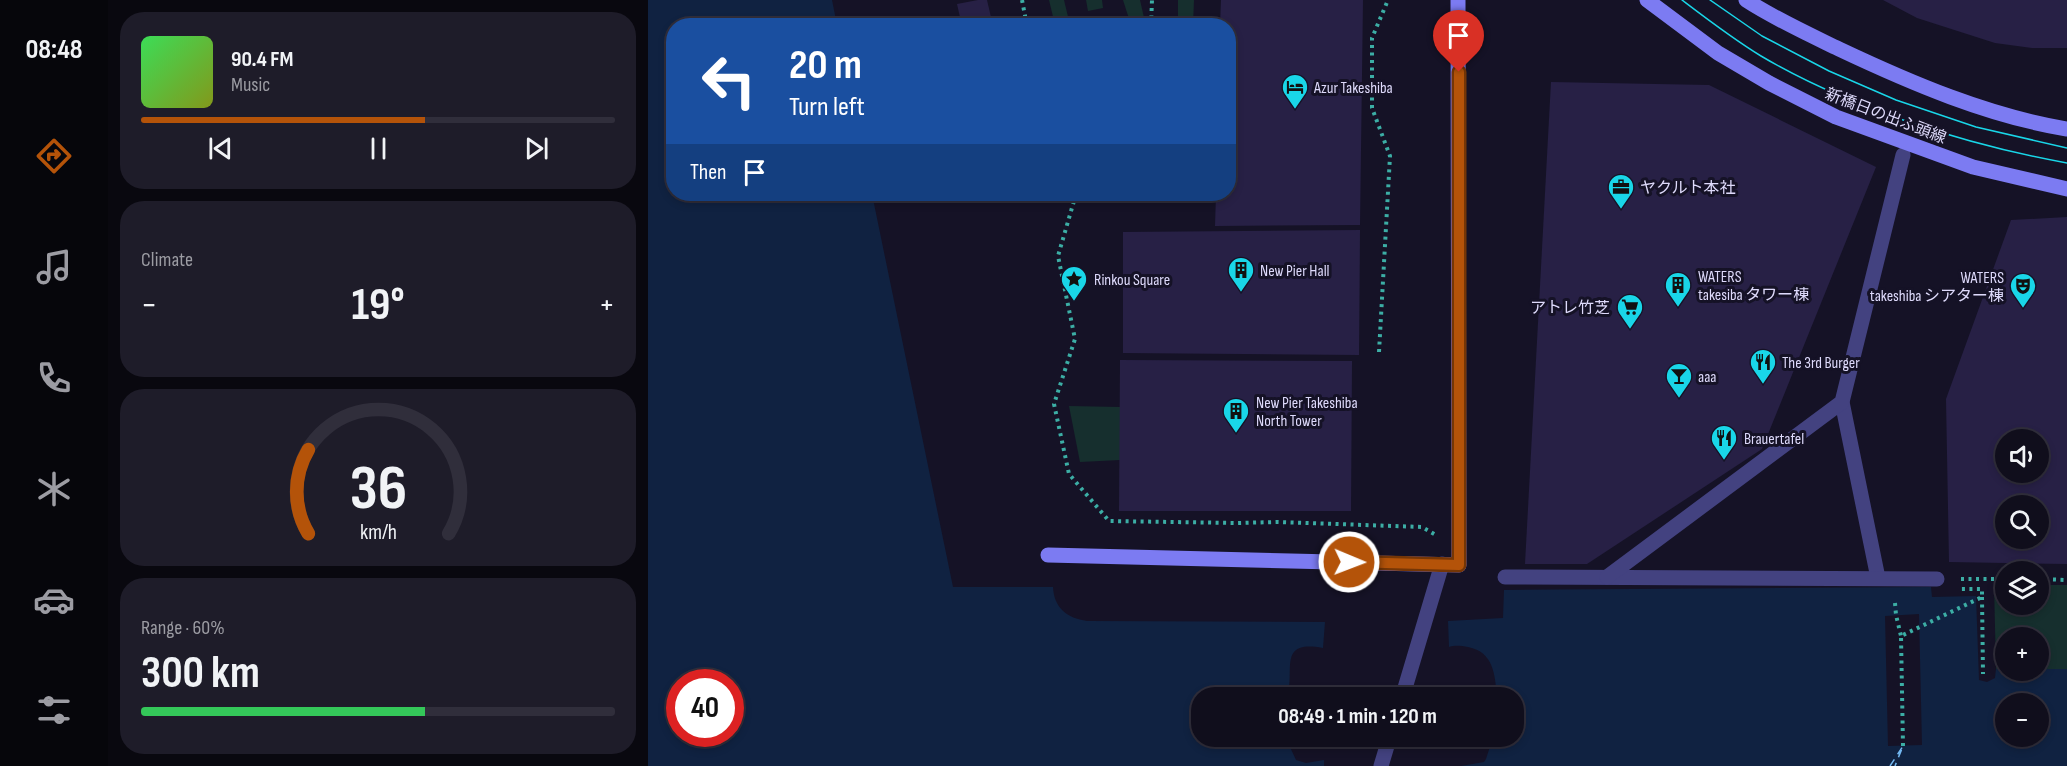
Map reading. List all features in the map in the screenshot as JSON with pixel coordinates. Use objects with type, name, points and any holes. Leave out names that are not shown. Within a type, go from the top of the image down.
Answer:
[{"type":"street","points":[[1048,555],[1459,565],[1458,0]]},
{"type":"street","name":"新橋日の出ふ頭線","points":[[1647,0],[1718,53],[1769,83],[1836,117],[1973,167],[2067,189]]},
{"type":"street","points":[[1746,0],[1812,36],[1926,87],[1991,111],[2067,129]]},
{"type":"street","points":[[1878,578],[1842,402],[1903,155]]},
{"type":"street","points":[[1607,577],[1842,402]]},
{"type":"street","points":[[1405,687],[1442,564]]},
{"type":"street","points":[[1506,576],[1937,579]]},
{"type":"street","points":[[1381,766],[1387,747]]},
{"type":"path","points":[[1022,0],[1025,18]]},
{"type":"path","points":[[1151,18],[1152,0]]},
{"type":"path","points":[[1379,352],[1390,156],[1372,108],[1372,38],[1388,0]]},
{"type":"path","points":[[1074,201],[1058,256],[1075,339],[1054,404],[1069,474],[1109,521],[1278,522],[1422,527],[1460,548]]},
{"type":"path","points":[[1983,674],[1983,589],[1938,589],[1937,579],[1995,579]]},
{"type":"path","points":[[2049,579],[2067,580]]},
{"type":"path","points":[[1901,636],[1982,597]]},
{"type":"path","points":[[1896,615],[1901,636],[1903,746]]},
{"type":"green space","points":[[1049,0],[1064,0],[1068,18],[1053,18]]},
{"type":"green space","points":[[1086,0],[1102,0],[1103,8],[1088,11]]},
{"type":"green space","points":[[1123,0],[1140,0],[1144,18],[1129,18]]},
{"type":"green space","points":[[1178,0],[1194,0],[1193,18],[1178,18]]},
{"type":"green space","points":[[1069,406],[1120,407],[1120,460],[1080,462]]},
{"type":"green space","points":[[1994,585],[1995,615],[2049,615],[2049,585],[2067,585],[2067,669],[2049,669],[2049,627],[1995,627]]},
{"type":"water","points":[[648,0],[832,0],[836,18],[666,18],[666,201],[873,201],[953,587],[1053,587],[1056,601],[1063,611],[1087,621],[1325,622],[1323,648],[1308,646],[1299,648],[1293,653],[1289,687],[1191,687],[1191,747],[1290,747],[1296,760],[1306,763],[1324,760],[1324,766],[648,766]]},
{"type":"water","points":[[1931,587],[1932,597],[1976,596],[1979,680],[1987,682],[1995,678],[1995,681],[2049,681],[2049,669],[2067,669],[2067,766],[1461,766],[1484,762],[1490,747],[1524,747],[1524,687],[1496,687],[1492,666],[1483,654],[1468,647],[1449,647],[1448,621],[1503,618],[1504,590]]},
{"type":"pier","points":[[1919,614],[1922,745],[1888,746],[1885,616]]},
{"type":"building","points":[[987,0],[991,18],[960,18],[957,4]]},
{"type":"building","name":"Azur Takeshiba","points":[[1221,0],[1363,0],[1360,225],[1215,226],[1216,201],[1236,201],[1236,18],[1220,18]]},
{"type":"building","points":[[1883,0],[2067,0],[2067,48],[2032,48],[1995,43],[1917,18]]},
{"type":"building","name":"WATERS takesiba タワー棟","points":[[1551,82],[1709,85],[1876,167],[1762,449],[1587,564],[1525,564]]},
{"type":"building","name":"WATERS takeshiba シアター棟","points":[[2067,217],[2067,564],[2049,564],[2049,561],[1949,562],[1946,399],[2011,220]]},
{"type":"building","name":"New Pier Hall","points":[[1360,230],[1359,355],[1123,353],[1123,232]]},
{"type":"building","name":"New Pier Takeshiba North Tower","points":[[1120,360],[1352,361],[1351,511],[1119,511]]},
{"type":"ferry route","points":[[1890,766],[1903,746],[1895,766]]},
{"type":"tram line","points":[[1682,0],[1761,56],[1832,92],[1870,108],[1949,135],[2067,163]]},
{"type":"tram line","points":[[1710,0],[1762,36],[1829,71],[1896,100],[1976,127],[2067,148]]},
{"type":"place","name":"Azur Takeshiba","points":[[1295,110]]},
{"type":"place","name":"ヤクルト本社","points":[[1621,210]]},
{"type":"place","name":"New Pier Hall","points":[[1241,293]]},
{"type":"place","name":"Rinkou Square","points":[[1074,302]]},
{"type":"place","name":"WATERS takesiba タワー棟","points":[[1678,308]]},
{"type":"place","name":"WATERS takeshiba シアター棟","points":[[2023,309]]},
{"type":"place","name":"アトレ竹芝","points":[[1630,330]]},
{"type":"place","name":"The 3rd Burger","points":[[1763,385]]},
{"type":"place","name":"aaa","points":[[1679,399]]},
{"type":"place","name":"New Pier Takeshiba North Tower","points":[[1236,434]]},
{"type":"place","name":"Brauertafel","points":[[1724,461]]},
{"type":"route","points":[[1349,562],[1459,565],[1459,72]]}]
